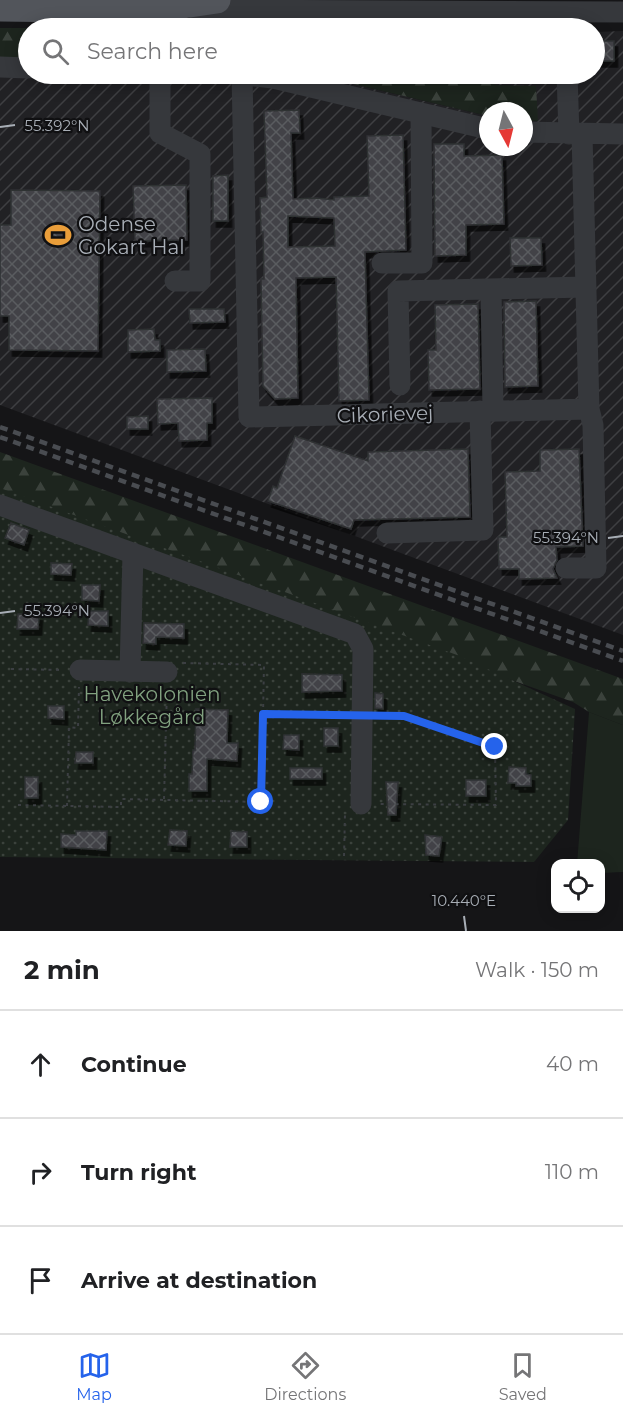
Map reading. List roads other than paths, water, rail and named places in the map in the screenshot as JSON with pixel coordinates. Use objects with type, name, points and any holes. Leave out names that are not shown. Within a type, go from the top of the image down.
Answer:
[{"type":"main road","points":[[0,8],[149,10],[217,0]]},
{"type":"street","points":[[149,10],[623,12]]},
{"type":"street","points":[[0,68],[18,68]]},
{"type":"street","points":[[160,84],[160,133],[200,154],[200,281],[175,280]]},
{"type":"street","name":"Cikorievej","points":[[242,84],[249,417],[589,409]]},
{"type":"street","points":[[298,84],[479,127]]},
{"type":"street","points":[[566,568],[596,568],[593,425],[589,409],[586,287],[575,134],[568,84]]},
{"type":"street","points":[[382,263],[422,263],[421,114]]},
{"type":"street","points":[[533,132],[623,134]]},
{"type":"street","points":[[400,385],[398,291],[586,287]]},
{"type":"street","points":[[387,532],[483,530],[491,289]]},
{"type":"street","points":[[0,506],[355,634],[363,649],[361,804]]},
{"type":"street","points":[[130,672],[133,553]]},
{"type":"street","points":[[80,670],[167,672]]},
{"type":"railway","points":[[0,427],[623,651]]},
{"type":"railway","points":[[0,437],[623,661]]},
{"type":"place","name":"Odense Gokart Hal","points":[[58,235]]},
{"type":"park label","name":"Havekolonien Løkkegård","points":[[152,706]]}]
